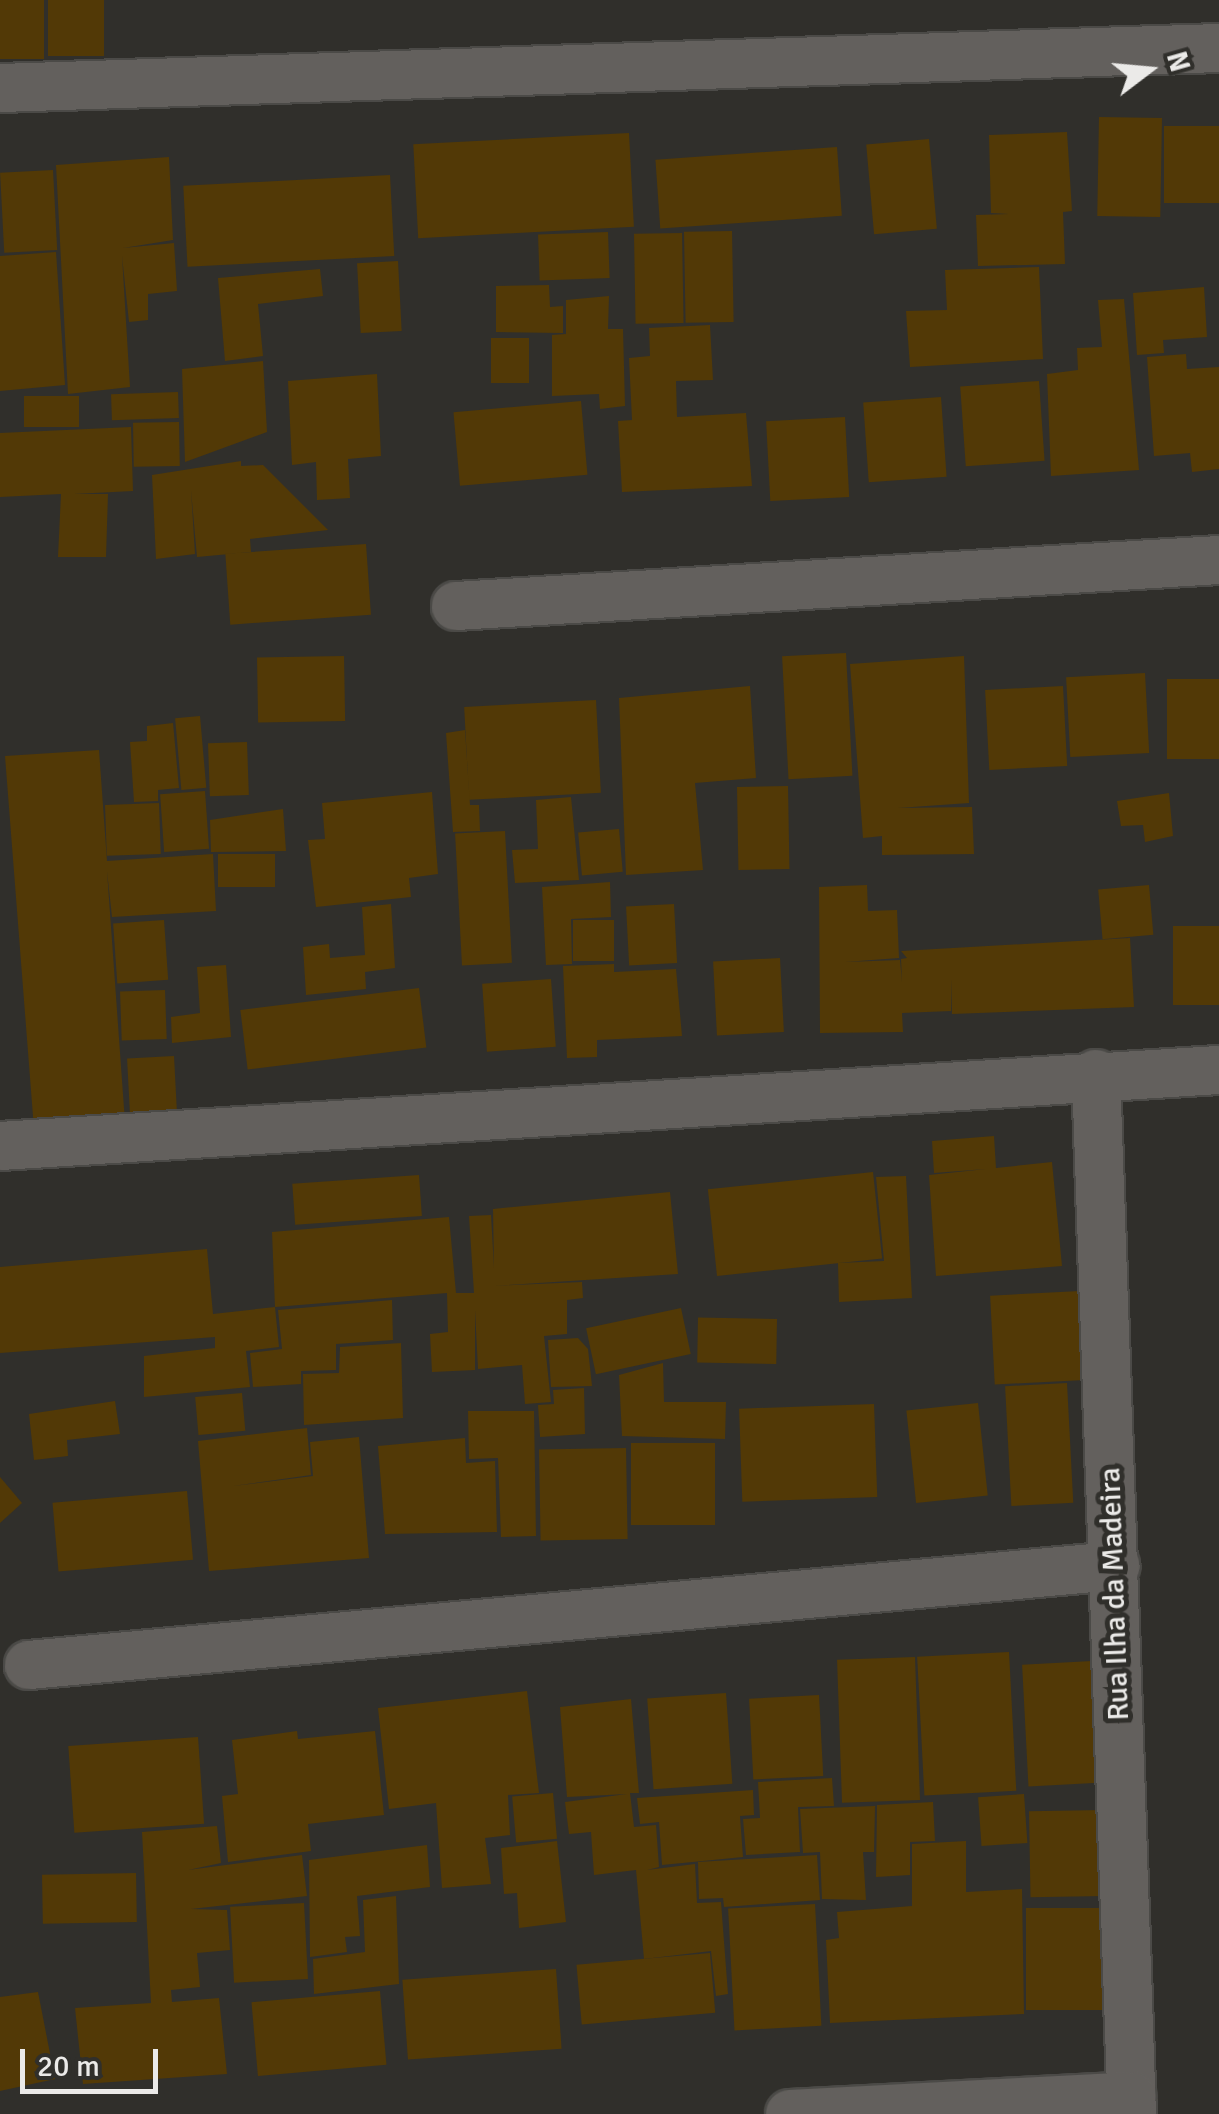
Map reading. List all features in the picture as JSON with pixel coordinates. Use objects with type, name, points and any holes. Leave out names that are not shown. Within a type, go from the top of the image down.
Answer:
[{"type":"street","points":[[0,88],[1219,48]]},
{"type":"street","points":[[456,606],[1219,560]]},
{"type":"street","points":[[0,1146],[1096,1074],[1219,1070]]},
{"type":"street","name":"Rua Ilha da Madeira","points":[[1096,1074],[1132,2105]]},
{"type":"street","points":[[29,1665],[1115,1566]]},
{"type":"street","points":[[790,2114],[1132,2105]]},
{"type":"building","points":[[0,0],[44,0],[44,59],[0,59]]},
{"type":"building","points":[[48,0],[104,0],[104,56],[48,56]]},
{"type":"building","points":[[1099,117],[1162,118],[1160,217],[1097,216]]},
{"type":"building","points":[[1164,126],[1219,126],[1219,203],[1164,203]]},
{"type":"building","points":[[1067,132],[1072,211],[1063,212],[1065,264],[978,266],[976,215],[1009,214],[991,213],[989,135]]},
{"type":"building","points":[[629,133],[634,227],[418,238],[413,144]]},
{"type":"building","points":[[929,139],[937,229],[874,234],[866,144]]},
{"type":"building","points":[[837,147],[842,216],[660,229],[655,160]]},
{"type":"building","points":[[169,157],[173,240],[123,248],[174,243],[177,291],[148,294],[148,320],[129,322],[122,256],[130,387],[68,394],[56,165]]},
{"type":"building","points":[[53,170],[57,250],[4,253],[0,173]]},
{"type":"building","points":[[390,175],[394,256],[188,267],[183,186]]},
{"type":"building","points":[[732,231],[734,322],[686,323],[684,232]]},
{"type":"building","points":[[608,232],[610,278],[540,280],[538,234]]},
{"type":"building","points":[[682,233],[684,323],[636,324],[634,234]]},
{"type":"building","points":[[56,252],[65,385],[0,391],[0,256]]},
{"type":"building","points":[[398,261],[402,331],[361,333],[357,263]]},
{"type":"building","points":[[1039,267],[1043,359],[910,367],[906,311],[947,310],[945,270]]},
{"type":"building","points":[[320,269],[323,296],[258,304],[263,356],[225,361],[218,278]]},
{"type":"building","points":[[549,285],[550,307],[563,306],[563,333],[496,332],[496,286]]},
{"type":"building","points":[[1204,287],[1207,337],[1163,340],[1164,353],[1137,355],[1133,293]]},
{"type":"building","points":[[609,296],[608,329],[623,329],[625,406],[600,409],[599,394],[552,396],[552,335],[566,334],[566,300]]},
{"type":"building","points":[[1124,299],[1139,470],[1051,476],[1047,374],[1078,370],[1077,348],[1102,347],[1098,300]]},
{"type":"building","points":[[710,325],[713,380],[676,381],[677,417],[746,413],[752,486],[622,492],[618,421],[632,420],[629,358],[650,356],[649,328]]},
{"type":"building","points":[[491,338],[529,338],[529,383],[491,383]]},
{"type":"building","points":[[1186,354],[1187,369],[1219,367],[1219,469],[1192,472],[1190,453],[1154,456],[1147,357]]},
{"type":"building","points":[[263,361],[267,432],[185,462],[182,369]]},
{"type":"building","points":[[377,374],[381,456],[348,459],[350,498],[317,500],[316,462],[292,465],[288,381]]},
{"type":"building","points":[[1039,381],[1045,461],[966,466],[960,387]]},
{"type":"building","points":[[178,392],[179,418],[112,420],[111,394]]},
{"type":"building","points":[[24,396],[79,396],[79,427],[24,427]]},
{"type":"building","points":[[941,397],[947,477],[869,482],[863,402]]},
{"type":"building","points":[[581,401],[587,475],[460,486],[453,412]]},
{"type":"building","points":[[845,417],[849,497],[770,501],[766,421]]},
{"type":"building","points":[[179,422],[180,466],[134,467],[133,423]]},
{"type":"building","points":[[131,427],[133,491],[74,494],[108,494],[106,557],[58,557],[61,494],[0,497],[0,433]]},
{"type":"building","points":[[241,461],[241,466],[263,465],[328,530],[250,539],[251,552],[197,557],[191,490],[195,554],[156,559],[152,475]]},
{"type":"building","points":[[366,544],[371,615],[230,625],[225,554]]},
{"type":"building","points":[[846,653],[852,776],[789,779],[782,656]]},
{"type":"building","points":[[344,656],[345,721],[258,723],[257,658]]},
{"type":"building","points":[[964,656],[969,803],[898,808],[972,807],[974,854],[882,855],[882,836],[863,838],[850,664]]},
{"type":"building","points":[[1145,673],[1149,753],[1070,757],[1066,677]]},
{"type":"building","points":[[1167,679],[1219,679],[1219,759],[1167,759]]},
{"type":"building","points":[[750,686],[756,778],[695,783],[703,870],[626,875],[619,698]]},
{"type":"building","points":[[1063,686],[1067,766],[989,770],[985,690]]},
{"type":"building","points":[[596,700],[601,793],[469,800],[464,707]]},
{"type":"building","points":[[200,716],[206,788],[181,790],[175,718]]},
{"type":"building","points":[[173,723],[179,788],[158,790],[158,801],[134,802],[130,742],[147,741],[147,726]]},
{"type":"building","points":[[465,730],[470,805],[479,805],[480,831],[453,832],[446,733]]},
{"type":"building","points":[[247,742],[249,795],[210,796],[208,743]]},
{"type":"building","points":[[99,750],[107,861],[213,854],[216,911],[112,917],[107,871],[125,1122],[34,1129],[5,756]]},
{"type":"building","points":[[788,786],[789,869],[738,870],[737,787]]},
{"type":"building","points":[[205,791],[209,849],[164,852],[160,794]]},
{"type":"building","points":[[432,792],[438,874],[409,878],[411,897],[316,907],[308,840],[325,839],[322,803]]},
{"type":"building","points":[[1169,793],[1173,836],[1145,842],[1143,825],[1121,826],[1117,801]]},
{"type":"building","points":[[571,797],[579,880],[515,883],[512,850],[538,849],[536,800]]},
{"type":"building","points":[[159,803],[161,854],[107,856],[105,805]]},
{"type":"building","points":[[283,809],[286,851],[211,852],[210,820]]},
{"type":"building","points":[[619,829],[623,872],[582,875],[578,833]]},
{"type":"building","points":[[505,831],[512,963],[462,965],[455,834]]},
{"type":"building","points":[[218,854],[275,854],[275,887],[218,887]]},
{"type":"building","points":[[610,882],[611,917],[571,919],[572,964],[546,965],[542,887]]},
{"type":"building","points":[[867,885],[868,911],[897,910],[899,958],[845,962],[900,960],[902,982],[901,959],[907,958],[901,951],[1130,938],[1134,1007],[952,1014],[951,979],[951,1011],[902,1013],[903,1032],[820,1033],[819,887]]},
{"type":"building","points":[[1149,885],[1153,935],[1103,939],[1098,889]]},
{"type":"building","points":[[391,904],[395,968],[365,972],[366,989],[306,995],[303,947],[329,944],[330,958],[365,955],[362,907]]},
{"type":"building","points":[[674,904],[677,963],[629,965],[626,907]]},
{"type":"building","points":[[164,920],[168,980],[117,983],[113,924]]},
{"type":"building","points":[[573,920],[614,920],[614,961],[573,961]]},
{"type":"building","points":[[1173,926],[1219,926],[1219,1005],[1173,1005]]},
{"type":"building","points":[[780,958],[784,1032],[717,1035],[713,962]]},
{"type":"building","points":[[614,964],[614,972],[676,969],[682,1036],[597,1040],[597,1057],[567,1058],[563,966]]},
{"type":"building","points":[[226,965],[231,1037],[172,1043],[171,1017],[200,1013],[197,967]]},
{"type":"building","points":[[551,979],[556,1047],[487,1052],[482,984]]},
{"type":"building","points":[[419,988],[426,1048],[248,1069],[240,1010]]},
{"type":"building","points":[[165,990],[167,1039],[122,1041],[120,992]]},
{"type":"building","points":[[174,1056],[178,1123],[131,1125],[127,1058]]},
{"type":"building","points":[[994,1136],[996,1168],[1052,1162],[1062,1266],[936,1276],[929,1175],[986,1169],[934,1173],[932,1141]]},
{"type":"building","points":[[873,1172],[882,1259],[717,1276],[708,1189]]},
{"type":"building","points":[[419,1175],[422,1216],[295,1225],[292,1184]]},
{"type":"building","points":[[906,1176],[912,1298],[839,1302],[838,1263],[884,1261],[876,1177]]},
{"type":"building","points":[[670,1192],[678,1274],[494,1286],[582,1282],[583,1298],[567,1300],[567,1334],[544,1336],[551,1402],[525,1404],[522,1365],[478,1369],[475,1310],[475,1370],[432,1372],[430,1334],[448,1332],[447,1293],[275,1307],[272,1232],[449,1217],[456,1293],[474,1293],[469,1216],[491,1215],[494,1268],[493,1209]]},
{"type":"building","points":[[207,1249],[213,1314],[275,1307],[279,1347],[246,1351],[250,1387],[144,1397],[144,1356],[215,1348],[215,1337],[0,1353],[0,1267]]},
{"type":"building","points":[[1080,1291],[1085,1380],[995,1385],[990,1296]]},
{"type":"building","points":[[392,1300],[393,1340],[336,1344],[336,1370],[301,1371],[301,1384],[253,1387],[250,1353],[282,1349],[278,1310]]},
{"type":"building","points":[[681,1308],[691,1354],[596,1374],[586,1328]]},
{"type":"building","points":[[698,1318],[777,1319],[776,1364],[697,1363]]},
{"type":"building","points":[[578,1338],[588,1349],[592,1386],[551,1387],[548,1340]]},
{"type":"building","points":[[401,1343],[403,1418],[304,1425],[303,1374],[339,1373],[340,1347]]},
{"type":"building","points":[[663,1363],[664,1402],[726,1402],[725,1439],[622,1436],[619,1375]]},
{"type":"building","points":[[1067,1383],[1073,1503],[1011,1506],[1005,1386]]},
{"type":"building","points":[[584,1388],[585,1434],[540,1437],[538,1405],[554,1404],[553,1390]]},
{"type":"building","points":[[242,1393],[245,1431],[198,1435],[195,1397]]},
{"type":"building","points":[[115,1401],[120,1434],[67,1440],[68,1456],[34,1460],[29,1414]]},
{"type":"building","points":[[978,1403],[988,1495],[916,1503],[906,1411]]},
{"type":"building","points":[[874,1404],[877,1497],[742,1502],[739,1409]]},
{"type":"building","points":[[468,1411],[534,1411],[536,1536],[501,1537],[498,1458],[469,1459]]},
{"type":"building","points":[[307,1428],[311,1475],[233,1486],[313,1476],[310,1442],[359,1437],[369,1558],[209,1571],[198,1441]]},
{"type":"building","points":[[465,1438],[466,1463],[495,1461],[497,1532],[385,1534],[378,1446]]},
{"type":"building","points":[[631,1443],[715,1443],[715,1525],[631,1525]]},
{"type":"building","points":[[626,1448],[628,1539],[541,1541],[539,1450]]},
{"type":"building","points":[[0,1477],[22,1503],[0,1523]]},
{"type":"building","points":[[187,1491],[193,1560],[59,1572],[53,1503]]},
{"type":"building","points":[[1009,1652],[1016,1791],[924,1796],[917,1657]]},
{"type":"building","points":[[915,1657],[920,1800],[842,1803],[837,1660]]},
{"type":"building","points":[[1092,1661],[1098,1783],[1028,1786],[1022,1665]]},
{"type":"building","points":[[527,1691],[539,1793],[508,1795],[510,1835],[485,1838],[491,1884],[442,1888],[436,1803],[389,1809],[378,1708]]},
{"type":"building","points":[[726,1693],[732,1784],[654,1789],[647,1699]]},
{"type":"building","points":[[819,1695],[823,1776],[753,1780],[749,1699]]},
{"type":"building","points":[[631,1699],[639,1793],[630,1793],[634,1827],[656,1825],[659,1867],[647,1870],[695,1864],[697,1903],[721,1902],[728,1994],[716,1996],[711,1951],[644,1959],[636,1870],[594,1875],[591,1832],[569,1834],[565,1802],[627,1794],[567,1797],[560,1707]]},
{"type":"building","points":[[297,1731],[298,1739],[375,1731],[384,1815],[308,1824],[311,1851],[228,1862],[222,1796],[238,1794],[232,1740]]},
{"type":"building","points":[[198,1737],[204,1824],[74,1833],[68,1746]]},
{"type":"building","points":[[832,1778],[834,1806],[798,1807],[800,1852],[746,1855],[743,1819],[760,1818],[758,1782]]},
{"type":"building","points":[[753,1790],[754,1815],[740,1816],[743,1857],[662,1865],[659,1822],[640,1824],[637,1798]]},
{"type":"building","points":[[553,1793],[557,1839],[516,1842],[512,1797]]},
{"type":"building","points":[[1024,1794],[1027,1843],[982,1846],[978,1797]]},
{"type":"building","points":[[933,1802],[935,1841],[910,1842],[910,1875],[876,1877],[877,1805]]},
{"type":"building","points":[[875,1806],[874,1852],[863,1852],[866,1900],[822,1899],[820,1852],[803,1853],[800,1809]]},
{"type":"building","points":[[1103,1810],[1105,1896],[1031,1897],[1029,1811]]},
{"type":"building","points":[[217,1826],[221,1863],[188,1870],[302,1855],[307,1896],[191,1909],[227,1910],[230,1950],[197,1953],[200,1987],[171,1990],[172,2002],[219,1998],[227,2074],[83,2084],[75,2008],[151,2003],[142,1832]]},
{"type":"building","points":[[557,1841],[566,1922],[519,1928],[517,1893],[504,1894],[501,1848]]},
{"type":"building","points":[[966,1841],[966,1892],[1022,1889],[1024,2014],[830,2023],[826,1940],[839,1938],[837,1912],[912,1906],[912,1844]]},
{"type":"building","points":[[427,1845],[430,1887],[357,1896],[360,1936],[345,1937],[347,1952],[310,1957],[309,1860]]},
{"type":"building","points":[[817,1855],[820,1900],[724,1907],[723,1898],[699,1899],[698,1862]]},
{"type":"building","points":[[136,1873],[137,1922],[43,1924],[42,1875]]},
{"type":"building","points":[[396,1896],[399,1984],[314,1994],[313,1959],[365,1952],[363,1900]]},
{"type":"building","points":[[304,1903],[308,1979],[234,1983],[230,1907]]},
{"type":"building","points":[[815,1904],[821,2026],[735,2030],[728,1909]]},
{"type":"building","points":[[1026,1908],[1108,1908],[1108,2010],[1026,2010]]},
{"type":"building","points":[[710,1953],[715,2013],[582,2024],[577,1965]]},
{"type":"building","points":[[556,1969],[562,2049],[408,2060],[402,1980]]},
{"type":"building","points":[[380,1991],[386,2065],[258,2076],[251,2002]]},
{"type":"building","points":[[38,1992],[55,2079],[0,2091],[0,1997]]}]
